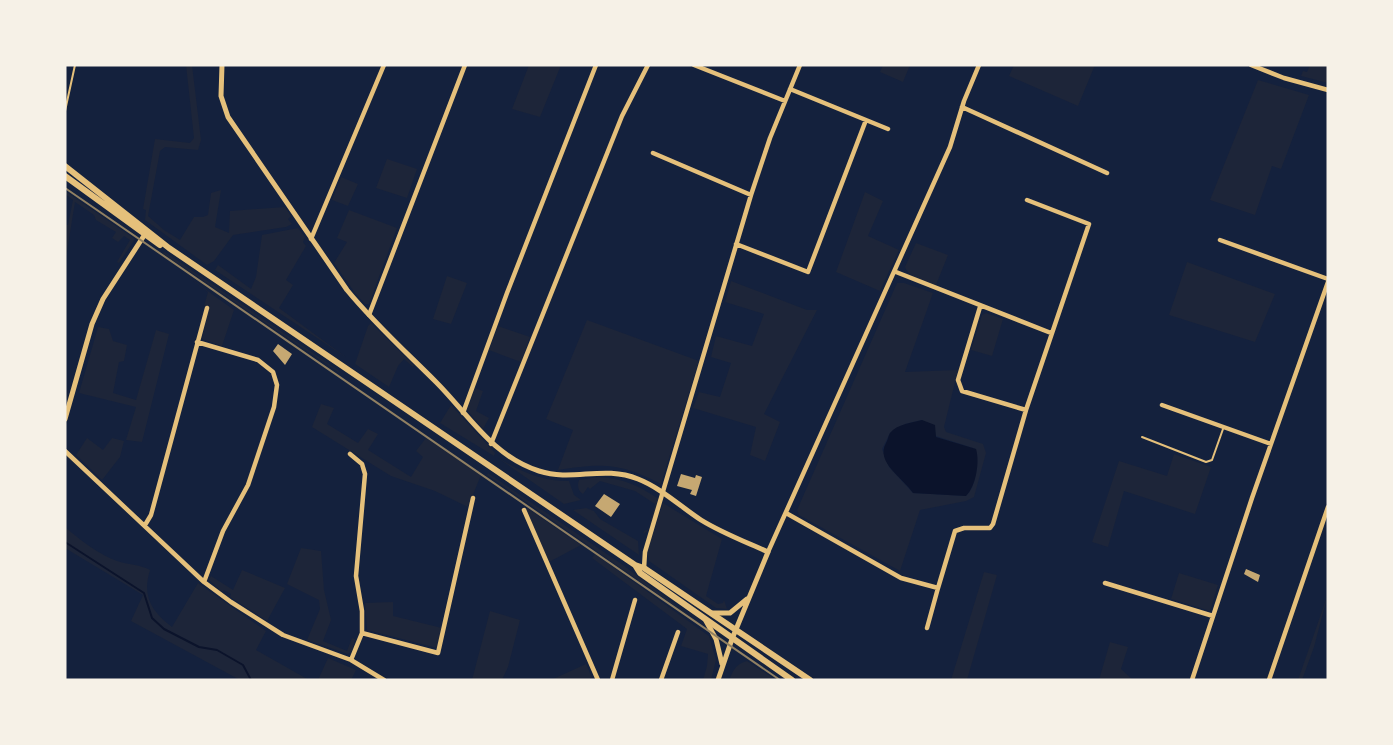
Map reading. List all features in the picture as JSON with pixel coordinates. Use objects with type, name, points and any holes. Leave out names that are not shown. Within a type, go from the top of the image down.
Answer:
[{"type":"main road","points":[[65,166],[147,232]]},
{"type":"main road","points":[[65,176],[635,565],[644,568],[810,680]]},
{"type":"main road","points":[[635,565],[640,573],[792,680]]},
{"type":"street","points":[[222,65],[221,96],[228,117],[311,240],[369,316],[439,385],[491,444],[505,455],[531,468],[556,475],[601,472],[628,475],[643,481],[709,525],[768,552]]},
{"type":"street","points":[[311,240],[384,65]]},
{"type":"street","points":[[369,316],[465,65]]},
{"type":"street","points":[[463,414],[596,65]]},
{"type":"street","points":[[491,444],[622,116],[648,65]]},
{"type":"street","points":[[694,65],[785,101]]},
{"type":"street","points":[[644,568],[645,552],[751,195],[800,65]]},
{"type":"street","points":[[718,680],[768,552],[950,147],[979,65]]},
{"type":"street","points":[[1251,65],[1284,78],[1328,90]]},
{"type":"street","points":[[790,89],[888,129]]},
{"type":"street","points":[[962,107],[1107,173]]},
{"type":"street","points":[[736,244],[808,272],[866,120]]},
{"type":"street","points":[[653,153],[751,195]]},
{"type":"street","points":[[927,628],[955,531],[964,528],[990,528],[993,524],[1026,410],[1089,224],[1027,200]]},
{"type":"street","points":[[65,419],[92,324],[103,299],[147,232]]},
{"type":"street","points":[[1192,680],[1328,280],[1220,240]]},
{"type":"street","points":[[896,272],[1051,333]]},
{"type":"street","points":[[980,307],[958,386],[962,391],[1026,410]]},
{"type":"street","points":[[144,526],[151,515],[207,308]]},
{"type":"street","points":[[197,342],[265,364],[273,372],[278,388],[248,485],[226,524],[204,582]]},
{"type":"street","points":[[1162,405],[1271,444]]},
{"type":"street","points":[[65,451],[204,582],[231,603],[283,635],[351,660],[384,680]]},
{"type":"street","points":[[350,454],[362,464],[365,474],[356,576],[362,611],[362,633],[351,660]]},
{"type":"street","points":[[362,633],[438,653],[473,498]]},
{"type":"street","points":[[1269,680],[1328,507]]},
{"type":"street","points":[[524,510],[598,680]]},
{"type":"street","points":[[786,513],[901,578],[938,588]]},
{"type":"street","points":[[1105,583],[1213,616]]},
{"type":"street","points":[[710,613],[729,613],[750,597]]},
{"type":"street","points":[[612,680],[635,600]]},
{"type":"street","points":[[706,620],[716,639],[722,668]]},
{"type":"street","points":[[661,680],[678,632]]},
{"type":"lane","points":[[65,111],[75,65]]},
{"type":"lane","points":[[1142,437],[1206,462],[1212,460],[1224,428]]},
{"type":"shaded area","points":[[186,65],[192,65],[201,140],[198,150],[165,147],[160,151],[148,216],[180,240],[194,217],[208,215],[211,193],[221,190],[215,227],[229,233],[230,211],[285,207],[291,216],[288,219],[292,224],[233,235],[214,261],[207,265],[145,220],[146,210],[143,209],[155,139],[190,143],[194,138]]},
{"type":"shaded area","points":[[529,65],[561,65],[540,117],[512,109]]},
{"type":"shaded area","points":[[883,65],[910,65],[903,82],[880,72]]},
{"type":"shaded area","points":[[1014,65],[1095,65],[1078,106],[1009,76]]},
{"type":"shaded area","points":[[1310,65],[1328,65],[1328,83],[1301,76],[1303,71],[1307,72]]},
{"type":"shaded area","points":[[1258,80],[1309,95],[1281,169],[1272,166],[1255,215],[1210,200]]},
{"type":"shaded area","points":[[387,159],[417,169],[407,198],[376,188]]},
{"type":"shaded area","points":[[341,177],[358,184],[348,206],[332,200]]},
{"type":"shaded area","points":[[65,191],[135,239],[119,263],[117,262],[130,240],[124,236],[118,242],[112,238],[116,232],[96,220],[94,215],[75,202],[65,264],[65,225],[68,225],[73,200]]},
{"type":"shaded area","points":[[865,192],[883,201],[868,236],[899,250],[880,291],[836,272]]},
{"type":"shaded area","points":[[349,210],[397,228],[369,304],[365,304],[355,293],[334,263],[347,242],[337,238]]},
{"type":"shaded area","points":[[298,228],[305,237],[303,242],[306,246],[286,280],[293,285],[279,308],[347,358],[215,270],[218,265],[251,289],[256,277],[262,235]]},
{"type":"shaded area","points":[[916,243],[948,255],[936,285],[914,276],[905,267]]},
{"type":"shaded area","points":[[165,252],[338,370],[341,374],[162,253]]},
{"type":"shaded area","points":[[1187,262],[1275,294],[1255,342],[1169,315]]},
{"type":"shaded area","points":[[180,271],[234,310],[222,346],[202,339],[209,308],[204,306],[208,292]]},
{"type":"shaded area","points":[[447,276],[467,283],[451,324],[433,319]]},
{"type":"shaded area","points":[[731,281],[807,310],[817,310],[764,414],[780,422],[765,461],[750,455],[756,427],[693,408],[699,392],[720,397],[731,363],[711,357],[716,336],[752,346],[764,314],[725,302]]},
{"type":"shaded area","points":[[897,283],[933,293],[905,372],[958,370],[944,427],[946,432],[983,444],[986,453],[974,497],[920,510],[900,571],[799,515],[797,510]],"holes":[[[922,420],[936,436],[976,449],[974,480],[966,496],[913,493],[889,467],[882,449],[890,433],[905,424]]]},
{"type":"shaded area","points":[[986,313],[1003,319],[992,356],[971,350],[982,315]]},
{"type":"shaded area","points":[[587,320],[699,361],[661,484],[634,472],[611,466],[558,470],[573,430],[546,419]]},
{"type":"shaded area","points":[[371,323],[414,365],[413,367],[404,359],[389,387],[355,364]]},
{"type":"shaded area","points":[[498,326],[530,337],[521,362],[489,350]]},
{"type":"shaded area","points":[[98,327],[109,329],[113,341],[127,345],[124,361],[119,362],[113,393],[136,400],[156,330],[169,334],[142,442],[126,440],[136,407],[79,393]]},
{"type":"shaded area","points":[[475,388],[483,391],[476,411],[489,418],[483,429],[467,410]]},
{"type":"shaded area","points":[[321,404],[334,408],[327,424],[358,443],[368,429],[378,434],[368,450],[411,477],[423,457],[416,451],[426,438],[481,475],[468,507],[435,491],[391,476],[312,427]]},
{"type":"shaded area","points":[[451,405],[495,453],[494,456],[440,423]]},
{"type":"shaded area","points":[[922,420],[935,425],[936,437],[976,449],[976,474],[966,496],[913,493],[887,463],[884,450],[890,433],[901,426]]},
{"type":"shaded area","points":[[87,438],[103,450],[112,438],[124,441],[120,457],[102,480],[76,455]]},
{"type":"shaded area","points":[[1174,454],[1211,467],[1195,514],[1124,491],[1108,547],[1092,542],[1119,461],[1167,476]]},
{"type":"shaded area","points":[[498,458],[532,475],[569,481],[574,495],[581,500],[564,504]]},
{"type":"shaded area","points":[[488,473],[623,565],[701,624],[487,475]]},
{"type":"shaded area","points":[[598,477],[615,479],[645,491],[660,500],[650,528],[655,504],[635,491],[600,481],[590,489],[588,487],[583,494],[578,486],[579,480]]},
{"type":"shaded area","points":[[663,503],[722,539],[706,596],[718,604],[724,600],[727,609],[716,608],[649,561],[647,552]]},
{"type":"shaded area","points":[[527,508],[581,545],[549,562],[525,510]]},
{"type":"shaded area","points":[[586,508],[638,541],[639,555],[573,510]]},
{"type":"shaded area","points":[[65,527],[103,555],[150,570],[147,588],[150,602],[172,627],[198,583],[266,631],[256,650],[309,680],[240,680],[131,621],[143,595],[65,548]]},
{"type":"shaded area","points":[[301,548],[321,551],[324,590],[331,620],[323,641],[347,651],[352,638],[355,639],[352,651],[348,654],[307,640],[320,609],[319,600],[287,584]]},
{"type":"shaded area","points":[[595,554],[709,636],[716,660],[711,680],[703,680],[708,654],[681,646],[687,629],[592,558]]},
{"type":"shaded area","points":[[242,570],[285,588],[267,621],[230,597],[231,594],[224,590],[222,592],[209,580],[211,576],[233,590]]},
{"type":"shaded area","points":[[984,572],[997,575],[967,680],[951,680]]},
{"type":"shaded area","points":[[1179,573],[1218,585],[1210,611],[1171,599]]},
{"type":"shaded area","points":[[1328,594],[1314,647],[1302,680],[1298,680]]},
{"type":"shaded area","points":[[393,602],[393,616],[442,628],[437,648],[367,630],[365,603]]},
{"type":"shaded area","points":[[490,611],[520,620],[508,667],[502,680],[472,680]]},
{"type":"shaded area","points":[[1110,642],[1128,647],[1121,669],[1133,680],[1099,680]]},
{"type":"shaded area","points":[[328,658],[356,670],[351,680],[318,680]]},
{"type":"shaded area","points":[[747,661],[776,680],[729,680],[736,668]]},
{"type":"shaded area","points":[[586,664],[593,680],[551,680]]},
{"type":"building","points":[[278,344],[292,354],[285,365],[273,351]]},
{"type":"building","points":[[681,474],[702,477],[696,496],[690,494],[692,490],[677,486]]},
{"type":"building","points":[[604,494],[620,504],[611,517],[595,506]]},
{"type":"building","points":[[1246,569],[1260,575],[1258,582],[1244,574]]},
{"type":"waterway","points":[[65,542],[144,593],[152,618],[164,629],[199,647],[217,650],[243,665],[251,680]]},
{"type":"railway","points":[[65,188],[780,680]]}]
